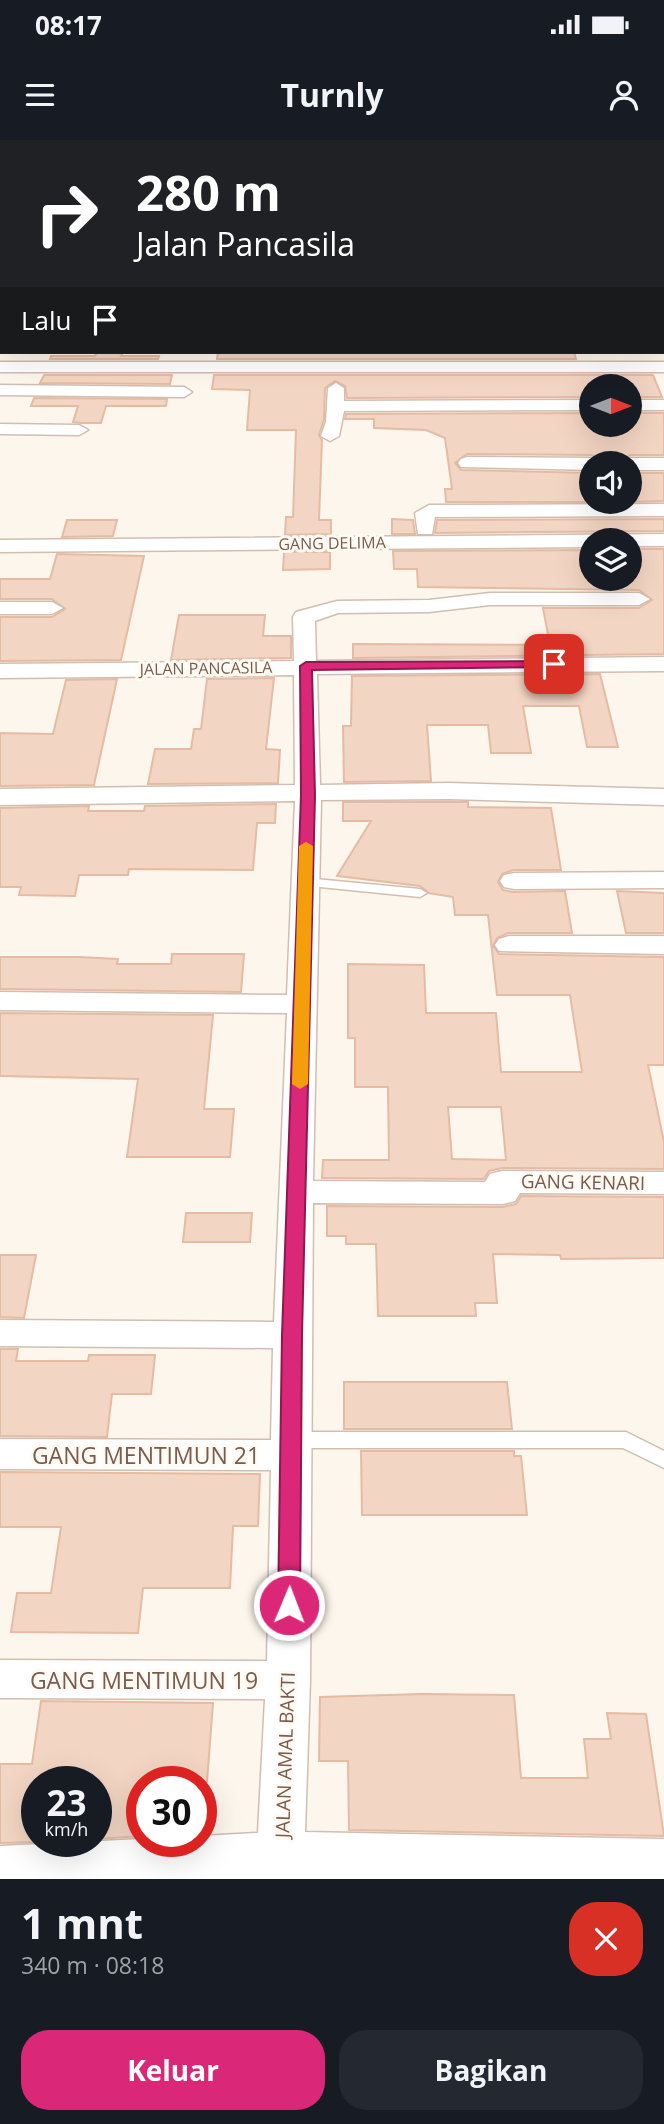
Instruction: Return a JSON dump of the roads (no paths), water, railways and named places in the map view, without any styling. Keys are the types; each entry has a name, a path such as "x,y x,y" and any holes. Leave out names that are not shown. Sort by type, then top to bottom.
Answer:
{"street":[{"path":"330,436 335,422 336,360"},
{"path":"0,367 336,360 664,367"},
{"path":"0,390 184,392"},
{"path":"335,406 579,405"},
{"path":"642,405 664,405"},
{"path":"0,429 79,430"},
{"path":"467,463 579,464"},
{"path":"642,464 664,464"},
{"path":"425,530 425,513 429,511 664,510"},
{"name":"GANG DELIMA","path":"0,546 664,540"},
{"path":"482,560 579,560"},
{"path":"642,561 653,561"},
{"name":"JALAN AMAL BAKTI","path":"280,1866 288,1680 292,1335 308,795 304,617 312,612 337,607 429,606 490,599 639,599"},
{"path":"0,608 52,608"},
{"name":"JALAN PANCASILA","path":"0,671 664,664"},
{"path":"0,797 463,791 664,797"},
{"path":"514,881 664,880"},
{"path":"509,946 664,945"},
{"path":"0,1001 303,1004"},
{"name":"GANG KENARI","path":"297,1192 503,1193 502,1182 664,1183"},
{"path":"0,1333 292,1335"},
{"name":"GANG MENTIMUN 21","path":"0,1454 292,1448"},
{"name":"GANG MENTIMUN 19","path":"0,1679 288,1680"},
{"path":"0,1868 664,1861"}],"lane":[{"path":"305,882 420,893"},
{"path":"292,1448 626,1440 664,1460"}]}
